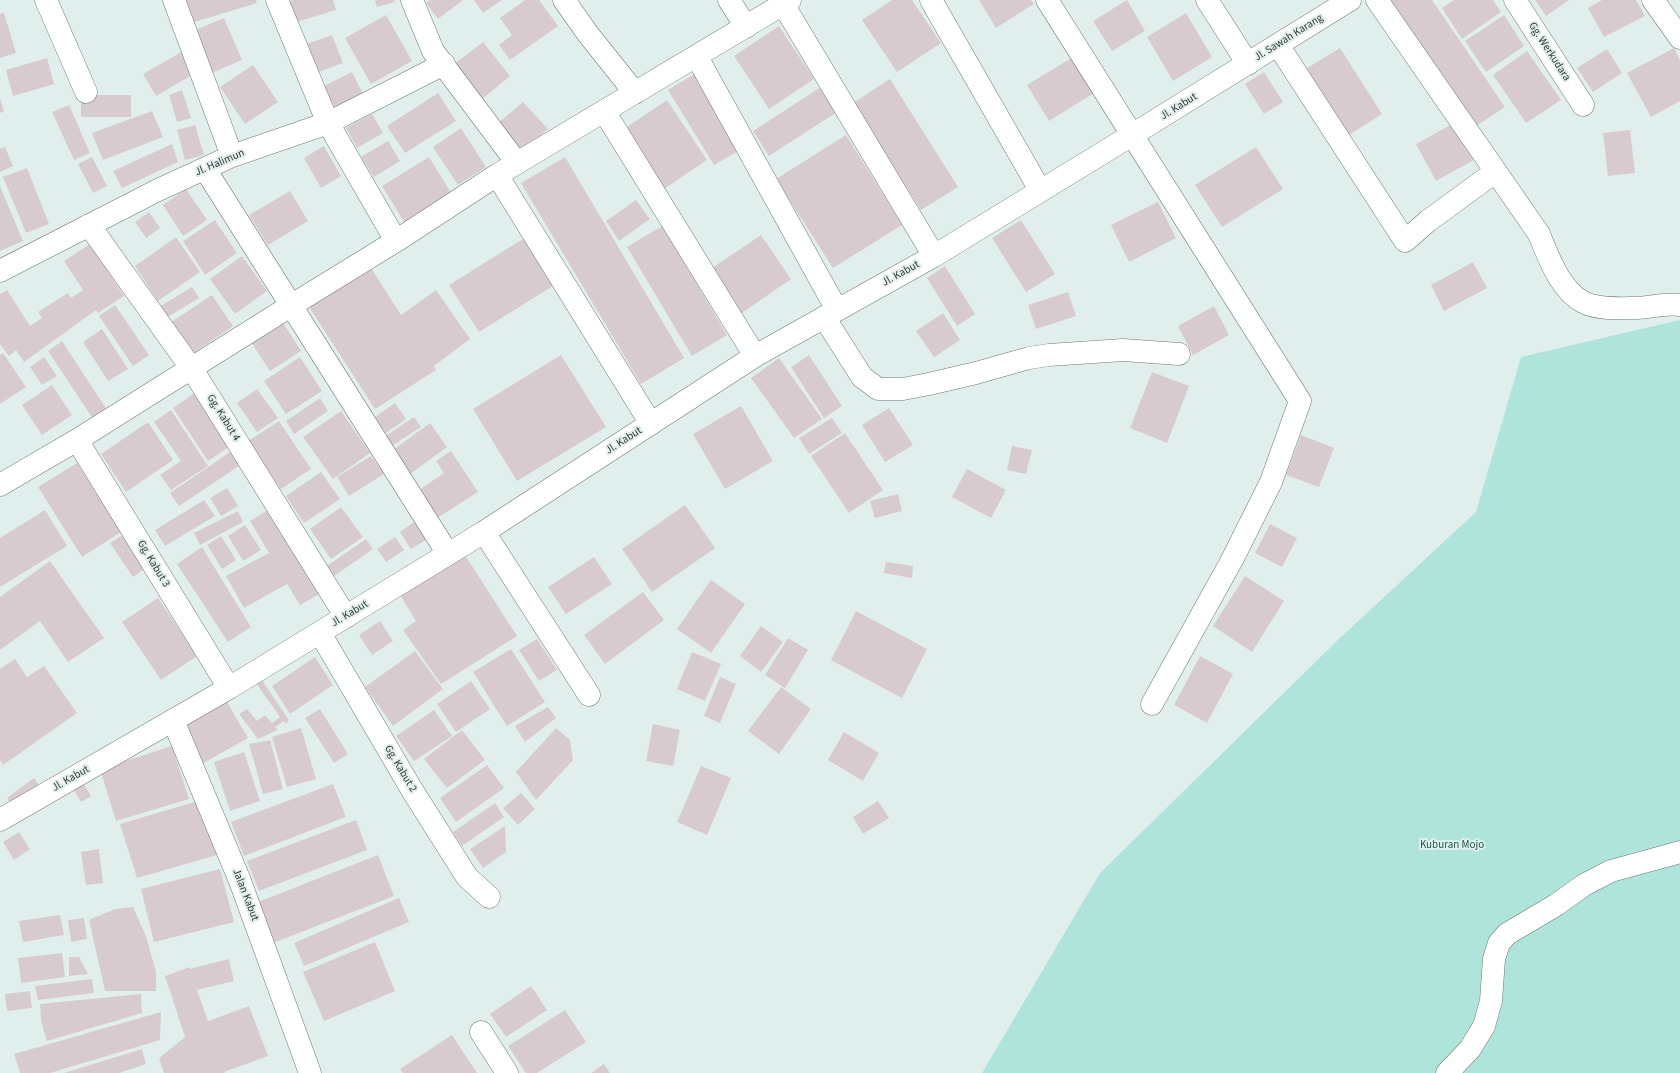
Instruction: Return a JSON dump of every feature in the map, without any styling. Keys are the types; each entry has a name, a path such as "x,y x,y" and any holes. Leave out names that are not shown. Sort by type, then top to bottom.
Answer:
{"street":[{"path":"174,0 232,156"},
{"path":"277,0 328,123 396,241"},
{"path":"412,0 433,51 517,163"},
{"path":"564,0 588,34 635,92"},
{"path":"729,0 746,27"},
{"path":"931,0 1040,190"},
{"path":"1047,0 1300,401 1271,482 1232,560 1152,704"},
{"path":"1207,0 1248,64"},
{"name":"Jl. Sawah Karang","path":"1248,64 1350,0"},
{"path":"1377,0 1539,234 1552,266 1570,292 1583,303 1606,308 1638,308 1673,304 1680,305"},
{"name":"Gg. Werkudara","path":"1515,0 1584,105"},
{"path":"1653,0 1680,38"},
{"path":"50,1 86,92"},
{"path":"0,485 77,440 192,369 292,304 396,241 497,175 787,2 934,256"},
{"path":"1278,45 1405,241 1428,221 1495,172"},
{"path":"697,57 862,377 878,389 903,389 929,384 976,374 1029,358 1049,355 1122,350 1179,354"},
{"name":"Jl. Halimun","path":"0,271 158,190 232,156 328,123 444,64"},
{"name":"Jl. Kabut","path":"0,820 229,688 320,633 484,532 755,356 934,256 1248,64"},
{"path":"604,111 755,356"},
{"path":"205,169 448,554"},
{"path":"497,175 651,424"},
{"name":"Gg. Kabut 4","path":"89,225 192,369 346,617"},
{"name":"Gg. Kabut 3","path":"77,440 229,688"},
{"path":"484,532 589,695"},
{"name":"Gg. Kabut 2","path":"320,633 412,790 463,871 467,877 489,897"},
{"name":"Jalan Kabut","path":"172,720 240,881 310,1073"},
{"path":"1447,1073 1470,1049 1484,1026 1491,1001 1494,959 1500,943 1507,934 1556,905 1584,885 1610,871 1680,852"},
{"path":"481,1032 507,1073"}],"green space":[{"name":"Kuburan Mojo","path":"1680,320 1680,1073 982,1073 1100,873 1341,637 1476,512 1521,357"}],"building":[{"path":"180,0 256,0 257,3 188,24"},
{"path":"294,0 333,0 336,10 290,24 284,3"},
{"path":"375,0 394,0 395,2 377,7"},
{"path":"430,0 463,0 438,19 426,3"},
{"path":"474,0 502,0 483,13"},
{"path":"525,0 539,0 558,26 510,60 499,45 512,35 500,18"},
{"path":"892,0 912,0 941,43 897,72 862,20"},
{"path":"979,0 1031,0 1034,4 996,28"},
{"path":"1127,0 1145,31 1112,51 1093,21"},
{"path":"1384,0 1432,0 1505,107 1473,128"},
{"path":"1454,0 1493,0 1501,12 1462,39 1442,8"},
{"path":"1535,0 1569,0 1546,16"},
{"path":"1602,0 1636,0 1645,16 1604,37 1588,8"},
{"path":"4,13 16,53 0,58 0,14"},
{"path":"1186,13 1212,57 1173,81 1147,37"},
{"path":"386,15 412,61 371,84 345,38"},
{"path":"1504,15 1524,46 1486,72 1465,41"},
{"path":"224,18 242,60 209,74 191,32"},
{"path":"779,26 814,79 769,109 734,56"},
{"path":"332,35 343,63 316,73 304,45"},
{"path":"483,42 510,76 481,100 453,65"},
{"path":"1340,48 1382,114 1346,137 1304,70"},
{"path":"1674,48 1680,60 1680,101 1651,117 1627,73"},
{"path":"1607,49 1622,73 1593,92 1577,68"},
{"path":"1527,51 1561,100 1526,123 1493,75"},
{"path":"181,52 194,74 156,96 143,74"},
{"path":"1078,54 1099,90 1049,121 1027,85"},
{"path":"47,58 54,84 13,96 6,70"},
{"path":"253,65 278,102 245,124 220,87"},
{"path":"352,72 364,96 336,110 324,86"},
{"path":"1264,72 1283,102 1264,114 1245,84"},
{"path":"696,73 742,149 714,165 668,90"},
{"path":"890,79 958,187 921,210 853,103"},
{"path":"821,87 837,112 769,156 753,131"},
{"path":"182,90 191,118 177,122 169,95"},
{"path":"438,93 456,121 405,153 387,126"},
{"path":"81,95 131,95 131,117 81,117"},
{"path":"0,99 4,111 0,113"},
{"path":"667,100 707,160 664,189 624,129"},
{"path":"523,102 548,129 521,153 496,125"},
{"path":"69,105 90,153 74,160 52,112"},
{"path":"152,111 163,137 103,160 92,133"},
{"path":"372,114 383,133 357,148 346,128"},
{"path":"1454,123 1474,160 1436,181 1416,144"},
{"path":"195,125 204,155 185,160 177,130"},
{"path":"461,128 486,167 458,185 433,147"},
{"path":"1630,130 1635,173 1608,176 1603,133"},
{"path":"846,135 902,225 833,268 776,179"},
{"path":"388,141 400,161 374,177 361,157"},
{"path":"172,144 178,162 122,188 113,171"},
{"path":"324,146 341,176 321,188 304,158"},
{"path":"5,147 13,166 0,172 0,149"},
{"path":"1256,147 1283,189 1222,227 1195,185"},
{"path":"92,157 107,186 93,193 78,164"},
{"path":"429,157 453,196 406,225 382,186"},
{"path":"565,157 684,358 641,384 521,183"},
{"path":"27,168 49,224 26,233 3,177"},
{"path":"0,186 23,241 0,251"},
{"path":"186,189 207,220 183,236 163,205"},
{"path":"290,191 308,221 268,245 249,215"},
{"path":"636,200 650,219 619,241 606,221"},
{"path":"1158,202 1176,238 1129,262 1111,225"},
{"path":"149,212 160,228 146,238 135,222"},
{"path":"215,220 237,253 205,275 183,241"},
{"path":"1021,220 1055,274 1026,292 992,238"},
{"path":"662,226 727,335 692,356 627,247"},
{"path":"761,235 791,279 742,313 712,268"},
{"path":"176,237 200,272 158,301 135,266"},
{"path":"526,237 556,284 479,332 449,285"},
{"path":"90,244 124,296 98,313 96,310 24,362 16,350 9,356 0,344 0,294 7,290 30,326 42,318 38,312 68,293 71,298 83,290 64,261"},
{"path":"242,256 267,291 235,314 210,279"},
{"path":"1473,262 1487,288 1444,311 1431,285"},
{"path":"945,266 975,314 957,326 927,278"},
{"path":"371,268 401,315 436,290 470,339 434,366 436,370 375,409 309,307"},
{"path":"192,287 199,298 166,318 159,307"},
{"path":"1068,292 1076,316 1036,329 1028,305"},
{"path":"212,295 233,326 192,354 170,323"},
{"path":"115,305 149,355 133,366 99,316"},
{"path":"1214,306 1229,335 1193,355 1178,326"},
{"path":"943,313 960,340 934,357 916,331"},
{"path":"280,318 301,351 270,371 249,339"},
{"path":"102,329 128,369 108,381 83,342"},
{"path":"62,341 107,410 93,419 48,351"},
{"path":"3,353 26,387 0,404 0,355"},
{"path":"561,355 606,427 517,481 473,409"},
{"path":"809,355 842,406 824,418 791,367"},
{"path":"44,357 57,376 42,385 30,367"},
{"path":"300,357 322,391 286,414 264,381"},
{"path":"779,358 822,419 794,438 751,378"},
{"path":"1152,372 1189,386 1167,443 1130,428"},
{"path":"52,385 72,415 42,435 22,405"},
{"path":"257,389 278,418 257,432 237,403"},
{"path":"199,390 235,443 208,461 173,408"},
{"path":"320,398 328,411 294,434 286,421"},
{"path":"395,403 406,419 386,433 375,417"},
{"path":"741,406 773,461 725,489 693,434"},
{"path":"889,408 913,445 885,462 862,425"},
{"path":"171,410 208,466 171,490 160,475 181,461 154,422"},
{"path":"341,411 370,453 333,479 303,437"},
{"path":"414,417 421,427 387,449 381,439"},
{"path":"832,418 842,433 809,454 799,438"},
{"path":"279,421 311,469 281,489 248,441"},
{"path":"148,422 173,460 126,492 101,454"},
{"path":"430,423 447,447 410,474 393,450"},
{"path":"845,433 883,490 849,513 811,456"},
{"path":"1301,435 1334,448 1319,487 1286,475"},
{"path":"1012,446 1032,450 1026,474 1007,470"},
{"path":"236,448 245,462 179,506 170,493"},
{"path":"451,451 478,492 434,520 416,492 444,473 436,461"},
{"path":"371,456 384,474 349,496 337,477"},
{"path":"77,463 121,532 82,557 38,487"},
{"path":"967,469 1006,490 991,518 952,497"},
{"path":"321,472 340,499 304,523 286,496"},
{"path":"227,488 238,506 221,516 210,498"},
{"path":"898,494 902,511 875,518 870,501"},
{"path":"204,500 215,516 165,546 155,530"},
{"path":"685,505 715,548 652,592 622,549"},
{"path":"273,507 323,592 300,605 287,584 244,608 226,576 269,553 250,521"},
{"path":"341,507 363,537 331,559 310,529"},
{"path":"45,510 67,546 0,587 0,538"},
{"path":"238,511 243,522 200,545 194,533"},
{"path":"414,522 426,540 411,549 400,532"},
{"path":"1270,524 1297,538 1282,567 1255,553"},
{"path":"245,525 261,550 243,561 228,536"},
{"path":"126,533 148,566 133,577 110,543"},
{"path":"221,536 236,560 222,569 207,545"},
{"path":"395,537 404,550 386,562 377,549"},
{"path":"366,539 373,549 334,576 327,566"},
{"path":"202,547 251,627 228,642 177,564"},
{"path":"463,552 517,636 441,684 403,630 416,621 399,593"},
{"path":"594,557 612,584 566,614 548,587"},
{"path":"50,561 104,638 68,662 40,621 0,650 0,597"},
{"path":"886,562 913,566 912,578 884,573"},
{"path":"1245,576 1284,601 1252,652 1213,626"},
{"path":"711,580 745,604 711,653 677,629"},
{"path":"643,592 664,620 605,664 584,635"},
{"path":"158,598 197,656 161,680 122,622"},
{"path":"856,611 927,649 902,698 831,660"},
{"path":"380,621 393,641 372,655 359,635"},
{"path":"761,626 783,642 761,672 740,656"},
{"path":"788,638 808,650 785,688 765,675"},
{"path":"537,639 557,670 539,681 519,650"},
{"path":"511,649 545,702 507,726 473,672"},
{"path":"415,651 443,689 393,726 365,687"},
{"path":"692,652 721,664 705,701 677,689"},
{"path":"1200,656 1233,674 1207,723 1174,705"},
{"path":"315,657 333,685 290,714 272,686"},
{"path":"15,659 27,677 44,666 77,713 3,765 0,760 0,669"},
{"path":"259,676 289,720 286,724 284,721 275,727 278,730 258,739 239,714 247,709 257,721 265,715 272,723 280,717 254,680"},
{"path":"720,677 736,684 720,723 704,716"},
{"path":"471,681 490,709 456,732 437,704"},
{"path":"781,687 811,709 779,754 748,731"},
{"path":"226,700 248,738 200,765 178,726"},
{"path":"548,707 556,718 525,742 515,726"},
{"path":"320,709 348,754 334,763 305,718"},
{"path":"434,710 452,736 414,761 396,736"},
{"path":"653,724 680,730 673,766 646,761"},
{"path":"301,728 316,779 287,787 272,737"},
{"path":"556,728 570,740 573,760 536,800 516,772"},
{"path":"462,730 485,760 447,788 424,759"},
{"path":"844,732 879,753 863,781 828,760"},
{"path":"270,740 283,789 263,794 249,744"},
{"path":"172,746 189,799 116,821 100,769"},
{"path":"244,752 260,801 230,811 214,762"},
{"path":"487,765 504,788 456,822 440,798"},
{"path":"701,766 731,778 707,835 677,822"},
{"path":"34,778 39,785 12,805 7,798"},
{"path":"81,779 91,796 81,802 71,785"},
{"path":"333,784 346,817 244,856 231,822"},
{"path":"521,793 535,809 518,825 503,808"},
{"path":"201,800 217,855 137,878 120,824"},
{"path":"878,801 889,818 863,834 853,817"},
{"path":"495,803 504,817 462,846 453,832"},
{"path":"356,820 367,850 259,891 247,861"},
{"path":"505,826 506,852 483,868 470,849"},
{"path":"19,832 30,849 14,860 3,842"},
{"path":"99,849 103,883 86,885 81,852"},
{"path":"378,855 394,896 273,943 258,902"},
{"path":"220,869 234,922 154,942 141,889"},
{"path":"399,898 409,922 304,966 294,943"},
{"path":"133,907 146,936 156,972 156,991 105,991 89,920 115,909"},
{"path":"60,915 64,935 23,942 19,921"},
{"path":"84,918 87,939 71,942 68,920"},
{"path":"375,942 395,991 324,1021 303,972"},
{"path":"62,953 65,977 21,983 18,958"},
{"path":"69,957 79,957 88,974 69,976"},
{"path":"229,959 234,981 197,990 208,1021 249,1006 268,1056 224,1072 225,1073 164,1073 159,1058 185,1037 165,976 190,967 190,969"},
{"path":"92,979 94,993 38,1000 35,986"},
{"path":"531,986 547,1010 506,1037 490,1014"},
{"path":"30,991 32,1008 7,1011 5,994"},
{"path":"141,994 142,1013 47,1041 41,1021 40,1004"},
{"path":"565,1010 586,1042 537,1073 526,1073 508,1046"},
{"path":"161,1012 160,1040 50,1073 20,1073 14,1054"},
{"path":"452,1035 477,1073 403,1073 400,1069"},
{"path":"142,1049 146,1064 119,1073 64,1073"},
{"path":"604,1064 610,1073 591,1073"}]}
